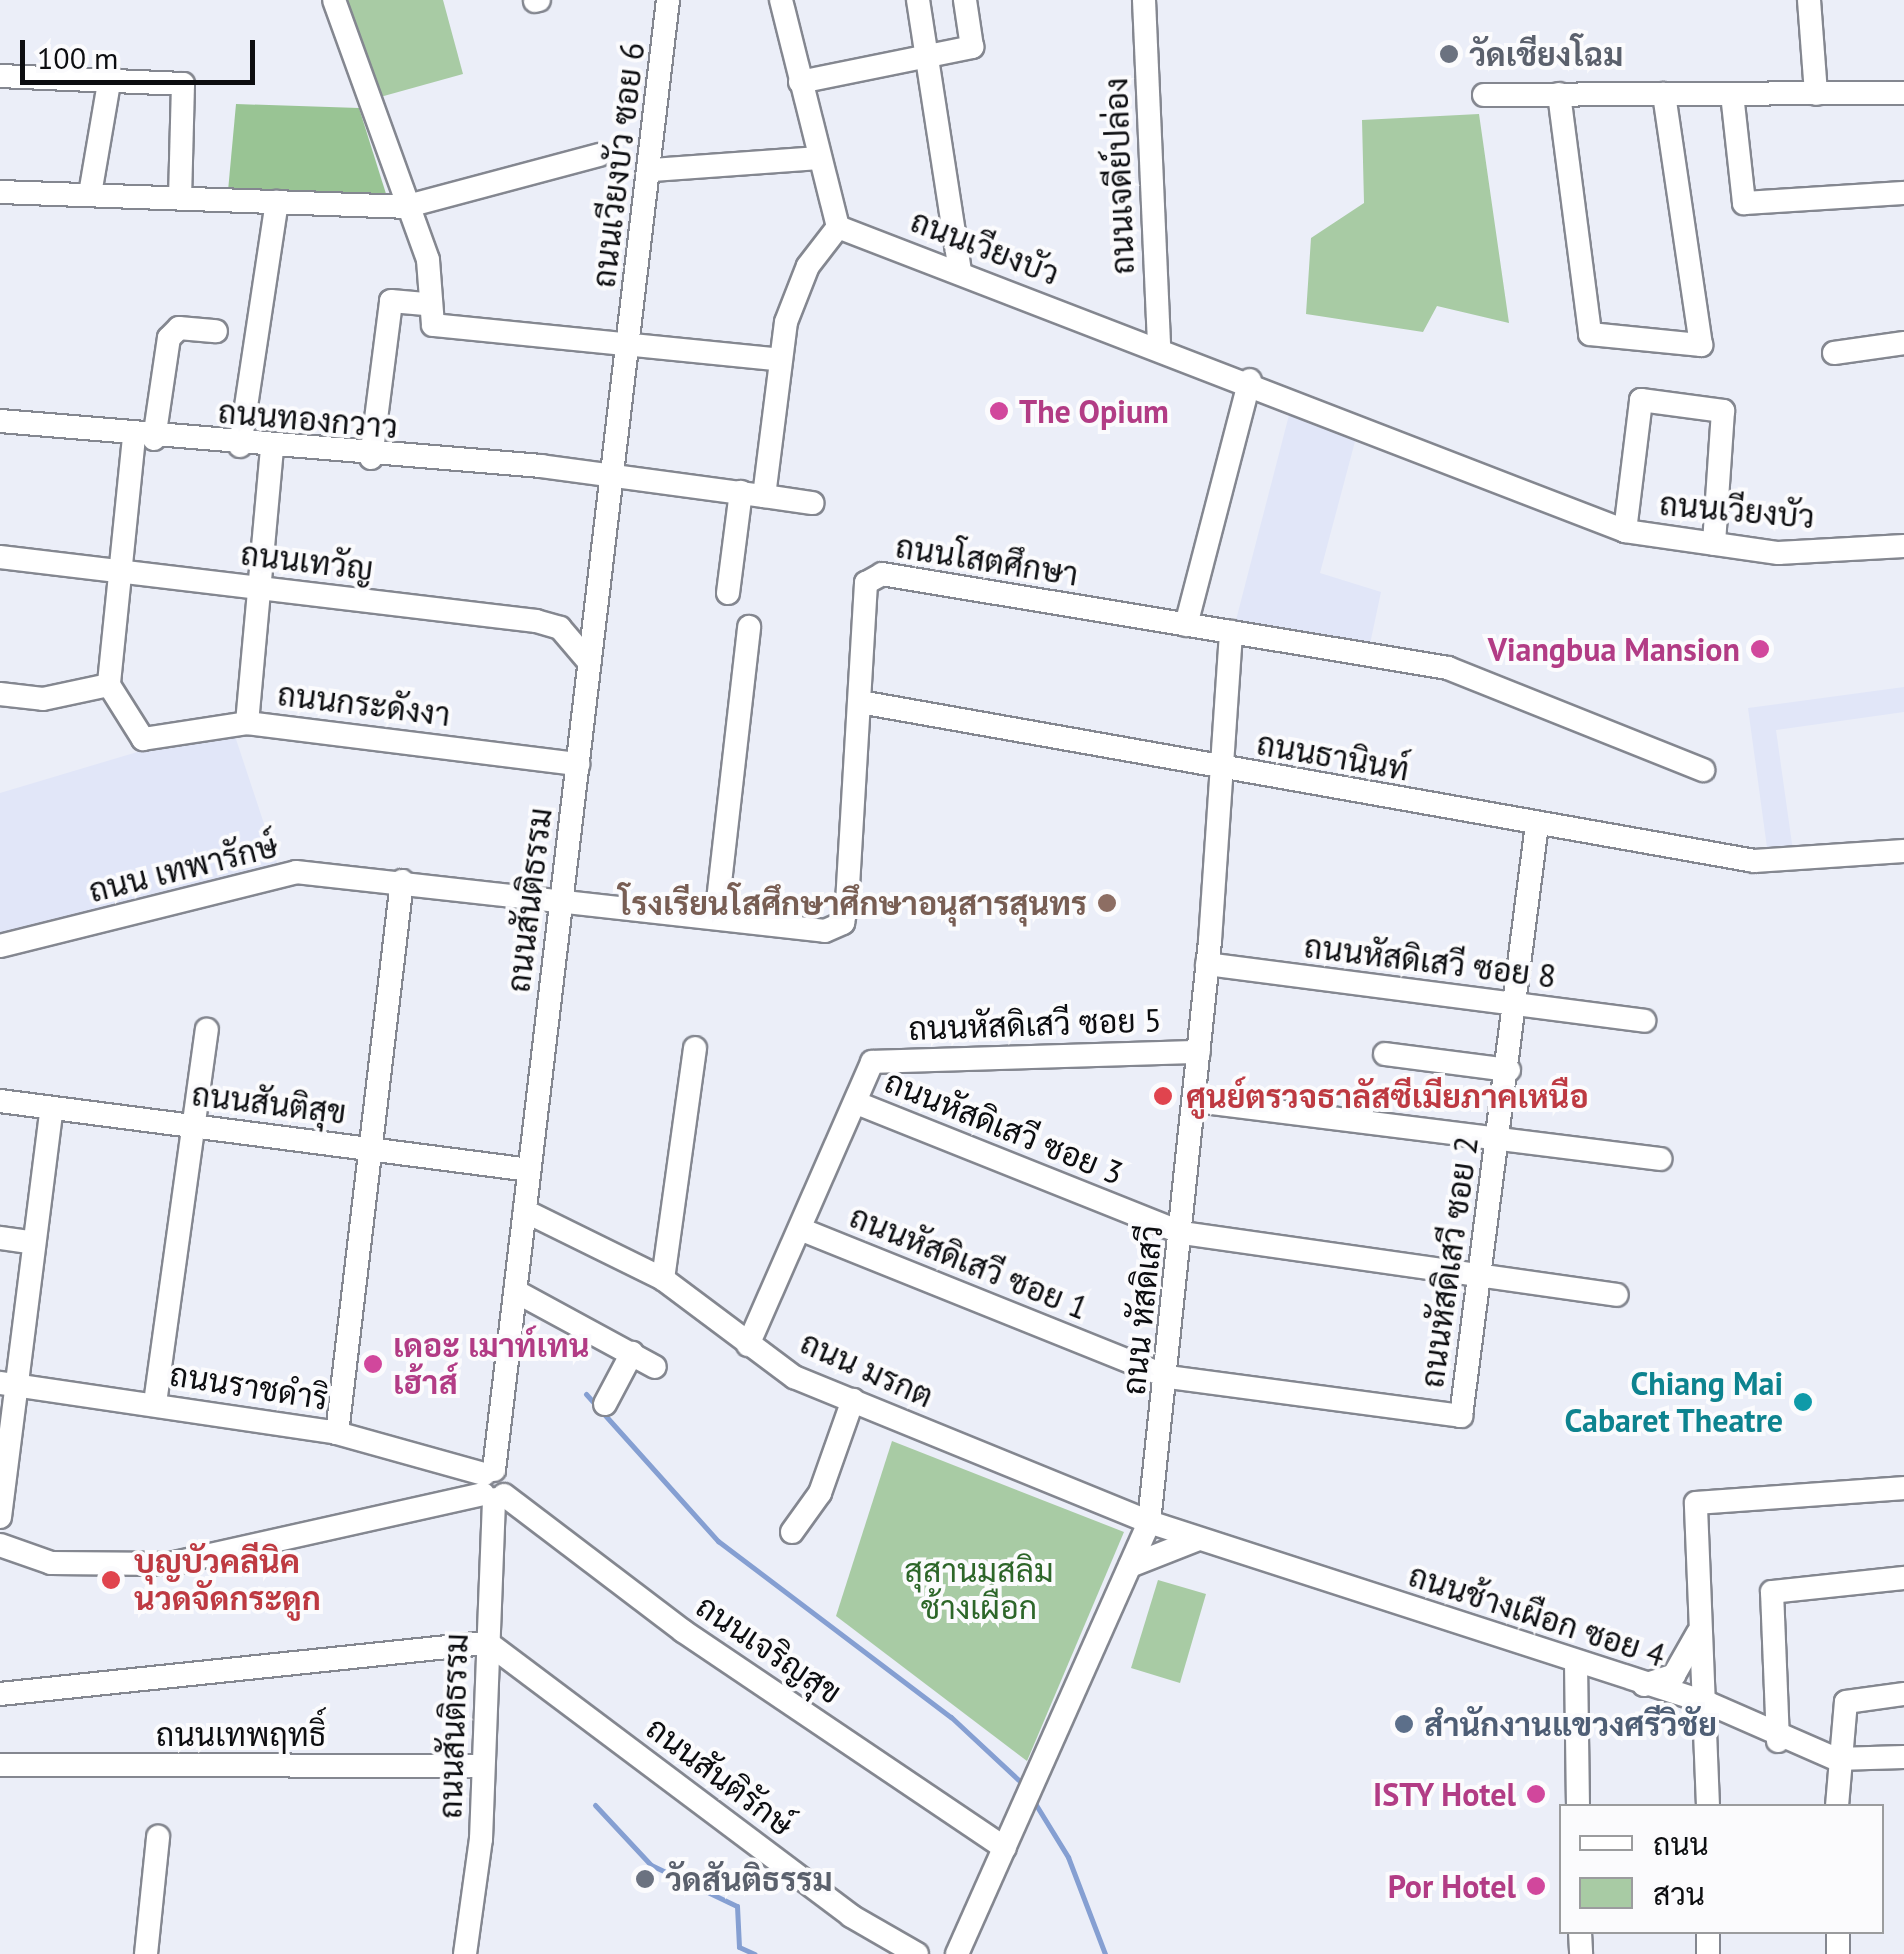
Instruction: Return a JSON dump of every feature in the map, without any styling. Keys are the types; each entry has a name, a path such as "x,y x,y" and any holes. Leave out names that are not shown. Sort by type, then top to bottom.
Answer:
{"street":[{"path":"334,0 404,208 428,260 428,304 433,325 629,337 776,359"},
{"name":"ถนนเวียงบัว ซอย 6","path":"629,337 653,170 668,0"},
{"path":"728,593 752,494 776,359 808,266 838,227 780,0"},
{"path":"918,0 960,271"},
{"path":"800,82 926,53 972,48 965,0"},
{"name":"ถนนเจดีย์ปล่อง","path":"1144,0 1159,349"},
{"path":"1809,0 1816,94"},
{"path":"0,76 110,77 182,84 180,196"},
{"path":"90,194 110,77"},
{"path":"1484,95 1904,93"},
{"path":"1560,94 1590,334 1701,345 1664,94"},
{"path":"1732,94 1744,202 1904,194"},
{"path":"0,192 180,196 404,208 598,155"},
{"path":"653,170 819,158"},
{"path":"240,446 276,202"},
{"name":"ถนนเวียงบัว","path":"838,227 1250,380 1625,532 1778,553 1904,546"},
{"path":"372,458 391,301 428,304"},
{"path":"0,694 42,699 108,685 120,571 144,438 169,338 179,328 216,331"},
{"name":"ถนนสันติธรรม","path":"465,1954 483,1766 492,1486 629,337"},
{"path":"1834,353 1904,343"},
{"path":"1186,624 1250,380"},
{"path":"1625,532 1642,400 1723,411 1714,544"},
{"name":"ถนนทองกวาว","path":"0,421 272,450 612,473 812,502"},
{"path":"247,722 272,450"},
{"name":"ถนนเทวัญ","path":"0,557 536,621 566,632 590,662"},
{"name":"ถนนโสตศึกษา","path":"562,902 825,931 843,923 872,576 1448,668 1703,770"},
{"path":"716,918 750,627"},
{"name":"ถนน หัสดิเสวี","path":"957,1954 1149,1522 1169,1376 1195,1101 1231,632"},
{"name":"ถนนกระดังงา","path":"108,685 143,739 247,722 578,764"},
{"name":"ถนนธานินท์","path":"860,702 1537,824 1797,862 1904,851"},
{"name":"ถนนหัสดิเสวี ซอย 2","path":"1169,1376 1461,1416 1518,1005 1537,824"},
{"name":"ถนน เทพารักษ์","path":"0,946 296,872 562,902"},
{"path":"338,1432 367,1149 402,881"},
{"name":"ถนนหัสดิเสวี ซอย 8","path":"1207,964 1644,1022"},
{"path":"155,1403 207,1030"},
{"path":"663,1279 695,1048"},
{"name":"ถนนหัสดิเสวี ซอย 5","path":"857,1103 872,1062 1199,1052"},
{"path":"1386,1054 1508,1070"},
{"name":"ถนนสันติสุข","path":"0,1101 530,1170"},
{"path":"1195,1101 1660,1160"},
{"path":"748,1345 857,1103"},
{"name":"ถนนหัสดิเสวี ซอย 3","path":"857,1103 1182,1234 1617,1295"},
{"path":"0,1517 9,1384 52,1108"},
{"name":"ถนน มรกต","path":"525,1211 663,1279 748,1345 853,1400 1149,1522"},
{"name":"ถนนหัสดิเสวี ซอย 1","path":"800,1229 1169,1376"},
{"path":"0,1238 34,1243"},
{"path":"515,1291 655,1367"},
{"path":"605,1404 632,1353"},
{"name":"ถนนราชดำริ","path":"9,1384 338,1432 492,1486"},
{"path":"792,1532 820,1493 853,1400"},
{"path":"0,1546 51,1563 170,1564 492,1486"},
{"name":"ถนนเจริญสุข","path":"492,1486 683,1631 1005,1848"},
{"path":"1708,1804 1708,1703 1698,1633 1696,1504 1904,1488"},
{"name":"ถนนช้างเผือก ซอย 4","path":"1149,1522 1708,1703 1778,1741 1836,1760 1904,1757"},
{"path":"1130,1566 1199,1540"},
{"path":"1778,1741 1772,1592 1904,1578"},
{"path":"1644,1684 1674,1676 1698,1633"},
{"path":"0,1694 488,1643"},
{"name":"ถนนสันติรักษ์","path":"488,1643 851,1916 918,1954"},
{"path":"1576,1663 1578,1804"},
{"path":"1837,1804 1836,1760 1846,1702 1904,1694"},
{"name":"ถนนเทพฤทธิ์","path":"0,1765 483,1766"},
{"path":"146,1954 158,1837"}],"shaded area":[{"path":"1290,411 1357,434 1320,573 1381,592 1370,644 1236,620"},
{"path":"1904,687 1904,712 1776,730 1793,851 1768,855 1748,708"},
{"path":"231,724 278,866 0,937 0,793"}],"green space":[{"path":"346,0 443,0 463,74 373,99"},
{"path":"236,104 359,108 387,197 228,191"},
{"path":"1479,114 1509,323 1437,306 1423,332 1306,314 1311,238 1364,203 1362,120"},
{"name":"สุสานมุสลิม ช้างเผือก","path":"892,1441 1124,1532 1027,1761 836,1616"},
{"path":"1158,1580 1206,1594 1180,1683 1131,1668"}],"waterway":[{"path":"586,1394 718,1541 951,1717 1025,1786"},
{"path":"1033,1800 1068,1857 1105,1954"},
{"path":"595,1805 651,1865 737,1906 739,1947 755,1954"}],"place":[{"name":"วัดเชียงโฉม","path":"1449,54"},
{"name":"The Opium","path":"999,411"},
{"name":"Viangbua Mansion","path":"1760,649"},
{"name":"โรงเรียนโสศึกษาศึกษาอนุสารสุนทร","path":"1107,903"},
{"name":"ศูนย์ตรวจธาลัสซีเมียภาคเหนือ","path":"1163,1096"},
{"name":"เดอะ เมาท์เทน เฮ้าส์","path":"373,1364"},
{"name":"Chiang Mai Cabaret Theatre","path":"1803,1402"},
{"name":"บุญบัวคลีนิค นวดจัดกระดูก","path":"111,1580"},
{"name":"สำนักงานแขวงศรีวิชัย","path":"1404,1724"},
{"name":"ISTY Hotel","path":"1536,1794"},
{"name":"วัดสันติธรรม","path":"645,1879"},
{"name":"Por Hotel","path":"1536,1886"}]}
